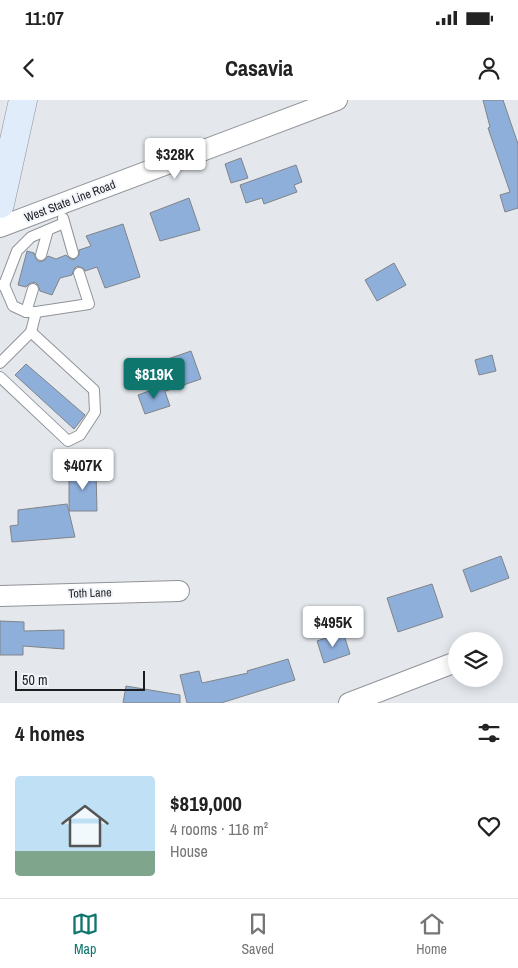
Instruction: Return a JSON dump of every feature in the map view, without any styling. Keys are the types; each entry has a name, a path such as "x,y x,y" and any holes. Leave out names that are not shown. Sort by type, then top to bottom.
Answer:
{"main road":[{"path":"1,198 24,100"}],"street":[{"name":"West State Line Road","path":"0,227 62,214 337,100"},
{"name":"Toth Lane","path":"0,596 179,591"},
{"path":"349,703 448,665"}],"lane":[{"path":"41,254 48,230 62,214"},
{"path":"62,214 73,253"},
{"path":"48,230 31,237 17,251 2,285 13,306 31,312 89,304 79,273"},
{"path":"0,363 31,332 33,289"},
{"path":"0,377 68,441 80,435 95,412 94,390 31,332"}],"building":[{"path":"483,100 503,100 518,144 518,208 505,212 500,195 510,192 488,128 490,127"},
{"path":"241,158 248,178 231,183 225,164"},
{"path":"296,165 302,182 294,185 297,192 264,204 262,198 246,203 240,185"},
{"path":"189,198 200,230 160,241 150,213"},
{"path":"123,224 140,277 105,288 97,267 85,271 77,266 72,275 60,278 52,295 40,291 35,282 26,287 18,285 27,251 34,253 36,259 40,262 48,256 56,259 66,255 74,260 79,255 79,250 91,246 86,236"},
{"path":"394,263 406,285 377,301 365,280"},
{"path":"191,351 201,379 166,391 162,378 170,375 165,360"},
{"path":"492,355 496,371 479,375 475,360"},
{"path":"26,364 85,415 74,429 15,375"},
{"path":"163,386 170,406 145,414 138,395"},
{"path":"96,471 97,511 69,511 69,472"},
{"path":"67,504 75,537 12,542 10,526 18,525 18,510"},
{"path":"501,556 509,578 471,592 463,570"},
{"path":"432,584 443,617 398,632 387,598"},
{"path":"0,621 24,622 24,631 64,630 64,649 23,646 23,655 0,655"},
{"path":"343,632 350,654 324,663 317,641"},
{"path":"288,659 295,680 221,703 187,703 180,675 199,671 202,683 248,673 247,671"},
{"path":"126,686 180,695 180,703 123,703"}]}
